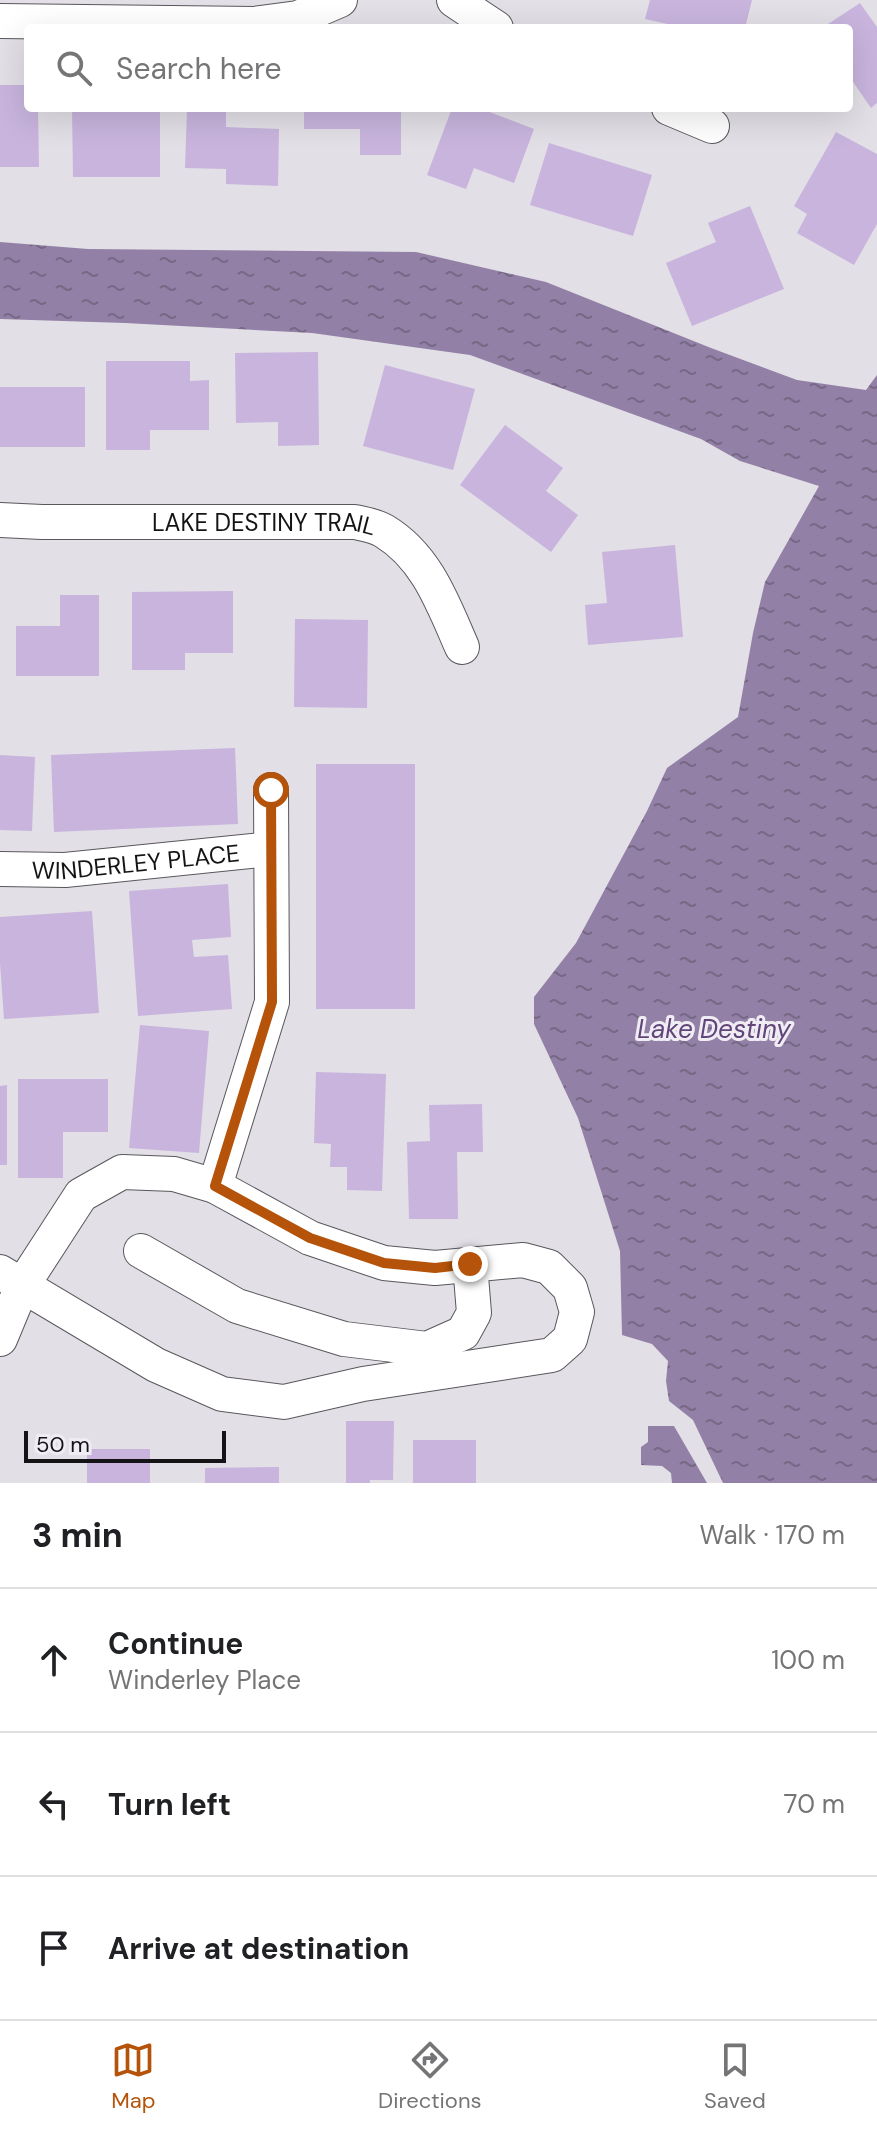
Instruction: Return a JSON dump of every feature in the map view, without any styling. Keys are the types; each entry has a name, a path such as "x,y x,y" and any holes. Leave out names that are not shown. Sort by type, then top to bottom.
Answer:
{"street":[{"path":"0,21 254,24 298,18 340,0"},
{"path":"454,0 490,24"},
{"path":"679,112 712,126"},
{"name":"LAKE DESTINY TRAIL","path":"0,520 355,522 382,530 411,551 433,583 462,647"},
{"name":"WINDERLEY PLACE","path":"215,1186 272,1002 271,790"},
{"name":"WINDERLEY PLACE","path":"0,869 65,870 271,849"},
{"path":"0,1339 11,1279 81,1195 122,1172 174,1174 215,1186 310,1238 384,1263 435,1268 523,1260 549,1267 570,1288 577,1312 570,1339 552,1355 363,1384 284,1402 222,1394 156,1365 11,1279"},
{"path":"141,1251 237,1306 344,1339 427,1349 463,1333 474,1313 470,1264"}],"water":[{"name":"Lake Destiny","path":"0,242 88,249 416,252 546,282 797,380 866,390 877,375 877,1483 723,1483 693,1420 669,1401 666,1381 668,1361 652,1344 622,1335 620,1251 578,1118 534,1024 534,997 576,943 667,768 738,717 765,582 819,486 740,461 701,439 470,355 312,333 0,319"},
{"path":"648,1426 674,1426 707,1483 672,1483 671,1473 662,1466 641,1465 641,1447 648,1442"}],"building":[{"path":"650,0 752,0 746,24 668,24 645,19"},
{"path":"860,3 877,27 877,103 871,108 853,82 853,24 828,24"},
{"path":"0,85 24,85 24,112 38,112 39,167 0,167"},
{"path":"72,112 160,112 160,177 73,177"},
{"path":"187,112 226,112 226,127 279,129 278,186 226,184 226,169 185,168"},
{"path":"304,112 401,112 401,155 360,155 360,129 304,129"},
{"path":"451,112 489,112 534,129 514,183 474,168 466,189 427,175"},
{"path":"836,132 877,154 877,224 854,265 797,233 807,214 794,206"},
{"path":"549,143 652,175 633,236 530,205"},
{"path":"750,206 784,289 692,326 666,263 716,242 708,223"},
{"path":"318,352 319,445 278,446 278,422 236,423 235,353"},
{"path":"106,361 190,361 190,381 209,380 209,430 150,430 150,450 106,450"},
{"path":"385,365 475,389 453,470 363,446"},
{"path":"0,387 85,387 85,447 0,447"},
{"path":"505,425 563,468 546,491 578,515 551,552 460,485"},
{"path":"675,545 683,637 588,645 585,605 607,603 602,552"},
{"path":"233,591 233,653 185,653 185,670 132,670 132,592"},
{"path":"60,595 99,595 99,676 16,676 16,626 60,626"},
{"path":"295,619 368,620 367,708 294,707"},
{"path":"235,748 238,824 54,832 51,755"},
{"path":"0,755 35,757 32,831 0,830"},
{"path":"316,764 415,764 415,1009 316,1009"},
{"path":"228,884 231,937 192,940 194,957 228,955 232,1009 138,1016 129,891"},
{"path":"92,911 99,1013 4,1019 0,917"},
{"path":"140,1025 209,1031 199,1153 129,1148"},
{"path":"316,1072 386,1074 382,1191 347,1190 347,1167 330,1167 331,1144 314,1143"},
{"path":"18,1079 108,1079 108,1132 63,1132 63,1178 18,1178"},
{"path":"7,1085 7,1165 0,1165 0,1086"},
{"path":"482,1104 483,1152 457,1152 458,1219 409,1219 407,1142 430,1141 429,1105"},
{"path":"346,1421 394,1421 393,1480 346,1483"},
{"path":"413,1440 476,1440 476,1483 413,1483"},
{"path":"87,1449 150,1449 150,1483 87,1483"},
{"path":"279,1467 279,1483 205,1483 205,1468"}],"route":[{"path":"271,790 272,1002 215,1186 310,1238 384,1263 435,1268 470,1264"}]}
